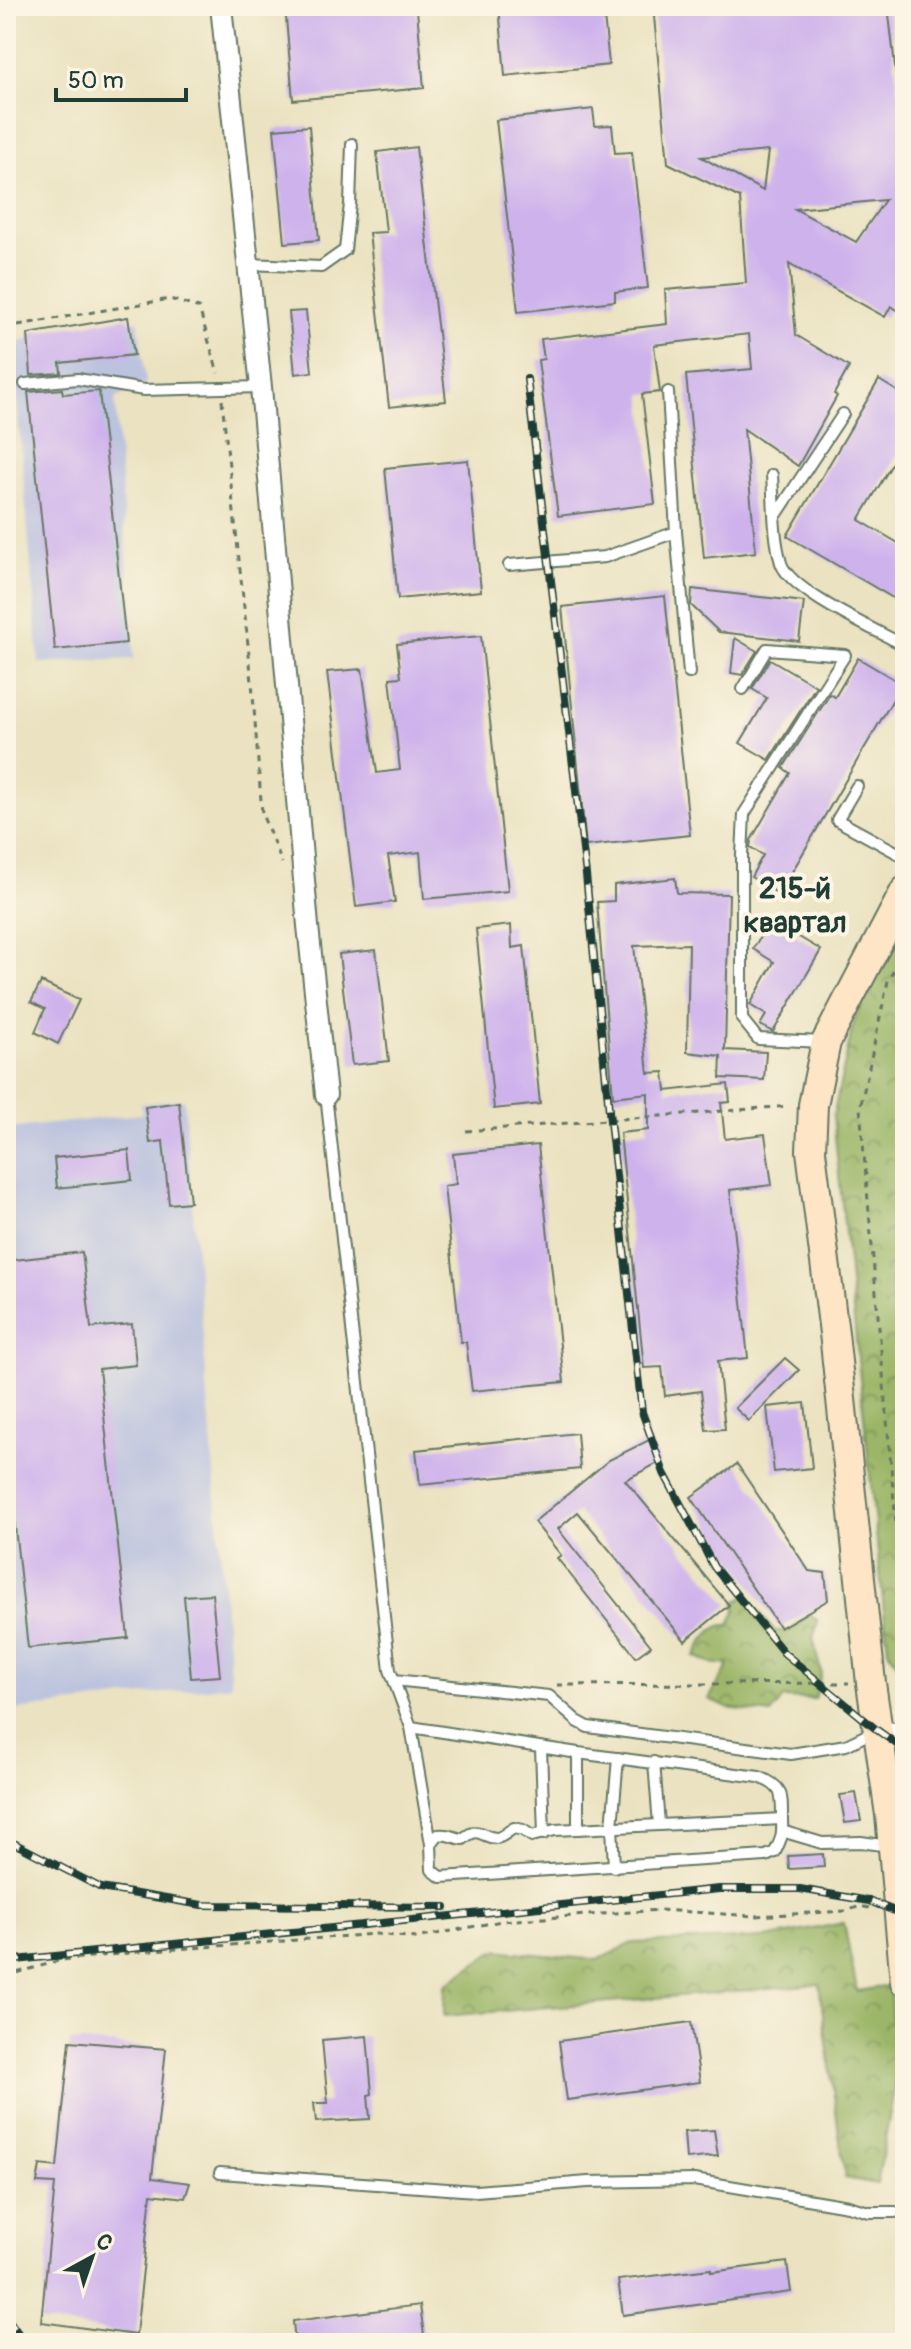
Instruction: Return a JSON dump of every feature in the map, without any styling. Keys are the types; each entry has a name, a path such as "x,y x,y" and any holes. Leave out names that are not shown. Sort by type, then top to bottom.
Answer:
{"street":[{"path":"221,6 261,387 308,926 326,1095"},
{"path":"905,891 826,1042 813,1105 811,1151 834,1333 871,1683 893,1847 905,1982"},
{"path":"877,1730 905,1735"}],"lane":[{"path":"248,264 321,267 345,250 352,144"},
{"path":"25,384 78,379 144,390 261,387"},
{"path":"668,392 676,532 689,673"},
{"path":"775,517 843,414"},
{"path":"772,475 782,566 803,590 905,646"},
{"path":"509,565 605,557 676,532"},
{"path":"743,689 767,649 845,655 744,814 742,1019 758,1039 826,1042"},
{"path":"857,786 837,820 905,857"},
{"path":"326,1095 389,1654 394,1680 411,1727 431,1844 432,1870 441,1877 766,1856 775,1852 785,1832 782,1797 774,1783 744,1773 541,1748 411,1727"},
{"path":"394,1680 549,1696 588,1727 791,1754 846,1745 877,1730"},
{"path":"541,1748 544,1834"},
{"path":"578,1753 578,1829"},
{"path":"614,1867 612,1827 618,1758"},
{"path":"654,1762 659,1825"},
{"path":"431,1844 438,1835 445,1833 463,1839 472,1832 500,1838 514,1828 532,1836 555,1830 782,1819"},
{"path":"785,1832 822,1843 861,1842 893,1847"},
{"path":"220,2173 476,2191 588,2182 694,2180 869,2212 895,2212"}],"path":[{"path":"6,327 170,299 199,308 217,364 220,388 252,682 262,814 285,870"},
{"path":"905,949 888,981 860,1108 905,1628"},
{"path":"466,1131 813,1105"},
{"path":"550,1686 871,1683"},
{"path":"6,1976 62,1960 138,1952 376,1934 416,1938 501,1921 647,1911 700,1911 754,1916 847,1911 860,1906 901,1920"}],"shaded area":[{"path":"138,320 146,383 115,399 134,659 39,663 12,342"},
{"path":"184,1099 231,1685 6,1711 6,1129 142,1114 141,1104"}],"green space":[{"path":"905,926 905,1088 900,1098 905,1167 905,1674 888,1650 833,1116 855,1017"},
{"path":"747,1596 774,1631 790,1631 810,1615 818,1621 813,1638 821,1672 815,1699 783,1698 771,1714 727,1708 709,1699 729,1665 709,1663 695,1656 713,1630 730,1625 736,1610 735,1602"},
{"path":"844,1923 857,1991 890,1986 895,2085 877,2184 845,2178 819,1984 444,2016 445,1985 495,1950 598,1960 632,1943 766,1938"}],"building":[{"path":"285,6 405,6 405,11 417,10 424,88 293,100"},
{"path":"499,6 603,6 609,65 505,76"},
{"path":"653,6 888,6 898,92 905,91 905,315 891,306 885,317 789,264 796,335 849,367 834,394 837,396 798,466 744,429 756,552 704,558 686,375 752,369 749,334 654,345 660,392 642,394 655,504 558,516 538,360 544,359 541,339 667,324 665,290 746,283 740,198 668,163","holes":["768,151 763,191 701,157","885,200 856,242 795,209"]},
{"path":"593,109 595,126 612,125 615,153 632,152 648,288 615,292 615,301 518,312 496,120"},
{"path":"309,126 319,240 285,243 274,129"},
{"path":"416,147 446,401 389,407 369,233 386,232 377,152"},
{"path":"306,311 312,372 295,374 289,312"},
{"path":"128,317 134,355 60,363 61,373 31,375 28,334"},
{"path":"879,380 905,396 905,442 859,520 905,547 905,605 787,536"},
{"path":"62,389 63,394 99,391 126,643 55,650 28,392"},
{"path":"468,460 481,591 398,599 385,468"},
{"path":"692,589 804,602 799,641 719,632 691,605"},
{"path":"665,596 690,835 586,846 562,607"},
{"path":"481,636 508,891 424,899 420,852 388,856 395,902 356,907 327,672 362,669 377,773 400,770 390,678 401,677 397,644"},
{"path":"735,638 757,651 742,675 731,673"},
{"path":"858,658 902,684 779,894 751,877 763,855 750,847 751,840 790,773 783,768 830,694 835,697"},
{"path":"770,659 816,686 769,760 740,743 767,698 752,689"},
{"path":"675,878 677,893 729,894 725,1050 766,1052 764,1080 720,1078 721,1056 687,1052 689,944 634,946 648,1073 664,1072 666,1091 728,1084 730,1102 721,1103 725,1139 765,1134 772,1185 730,1190 748,1358 718,1361 725,1429 706,1430 701,1391 665,1396 662,1367 644,1368 620,1133 648,1130 648,1093 613,1097 597,902 614,901 614,885"},
{"path":"770,920 821,950 773,1032 760,1025 766,1015 750,1005 774,962 753,949"},
{"path":"511,925 512,948 524,946 540,1104 494,1109 476,929"},
{"path":"376,950 389,1061 352,1065 339,954"},
{"path":"41,982 79,1000 58,1044 35,1032 45,1009 31,1002"},
{"path":"179,1102 190,1202 169,1204 163,1141 150,1143 145,1107"},
{"path":"538,1145 564,1382 472,1391 466,1342 461,1342 444,1186 456,1184 453,1154"},
{"path":"129,1150 132,1180 57,1188 54,1158"},
{"path":"82,1252 91,1328 132,1324 136,1365 99,1369 128,1638 28,1648 6,1444 6,1261"},
{"path":"785,1358 799,1370 749,1421 735,1408"},
{"path":"805,1403 812,1468 774,1472 767,1407"},
{"path":"577,1433 580,1469 420,1485 416,1450"},
{"path":"649,1440 660,1462 625,1480 729,1605 685,1641 578,1512 558,1529 651,1646 636,1657 557,1558 561,1555 534,1522 609,1460"},
{"path":"737,1464 809,1571 825,1573 828,1600 780,1628 691,1497"},
{"path":"212,1594 220,1676 191,1678 184,1596"},
{"path":"856,1793 861,1821 845,1823 840,1795"},
{"path":"823,1854 824,1867 789,1869 788,1856"},
{"path":"691,2022 700,2082 567,2100 559,2041"},
{"path":"367,2036 372,2094 368,2095 370,2119 316,2122 314,2103 328,2103 322,2040"},
{"path":"70,2041 166,2049 152,2178 190,2183 185,2198 151,2194 136,2335 41,2322 55,2184 37,2183 40,2165 57,2167"},
{"path":"714,2130 718,2156 686,2159 684,2132"},
{"path":"787,2262 791,2292 623,2315 618,2280"},
{"path":"420,2305 425,2343 295,2343 293,2321"}],"railway":[{"path":"527,379 586,875 642,1412 664,1473 714,1567 784,1653 905,1750"},
{"path":"6,1839 101,1888 202,1905 445,1907"},
{"path":"6,1961 719,1889 800,1889 869,1901 905,1915"},
{"path":"6,2316 25,2343"}],"district":[{"name":"215-й квартал","path":"795,905"}]}
